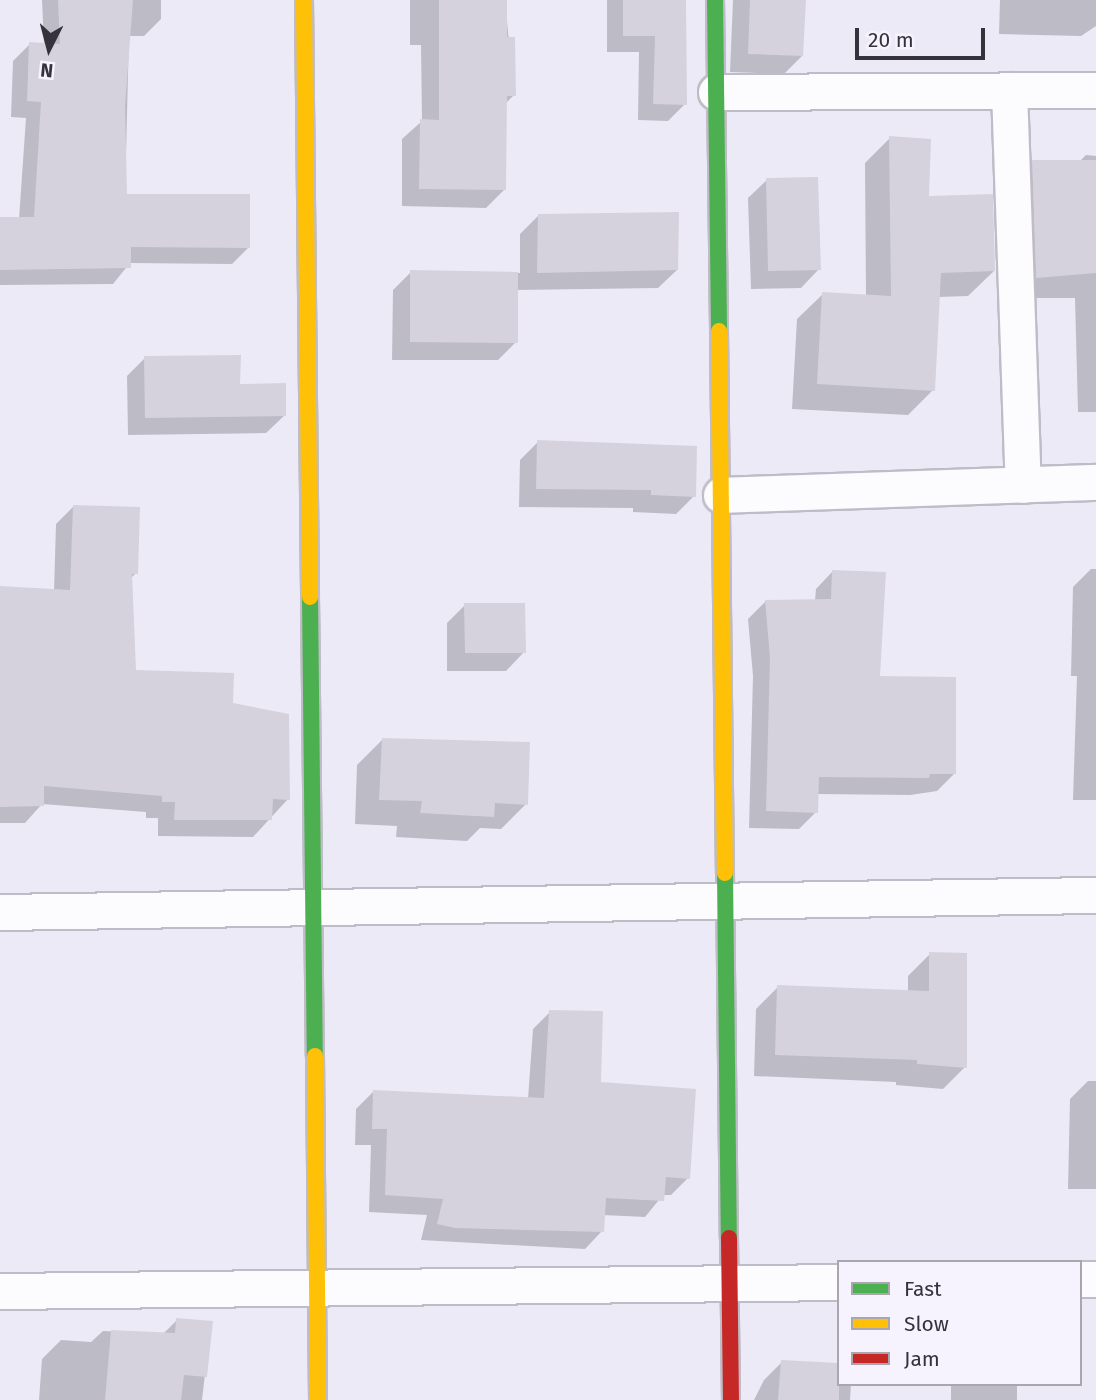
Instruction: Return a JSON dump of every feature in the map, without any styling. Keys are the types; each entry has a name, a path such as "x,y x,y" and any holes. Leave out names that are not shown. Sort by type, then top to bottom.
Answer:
{"street":[{"path":"304,0 318,1400"},
{"path":"715,0 731,1400"},
{"path":"1009,90 1023,485"},
{"path":"716,92 1096,90"},
{"path":"721,495 1096,482"},
{"path":"0,912 1096,895"},
{"path":"0,1291 837,1282"}],"building":[{"path":"58,0 133,0 125,106 127,194 250,194 250,248 131,247 131,268 0,270 0,217 34,217 41,102 27,101 29,42 60,44"},
{"path":"439,0 507,0 507,37 515,37 516,96 507,96 506,190 419,189 420,119 439,120"},
{"path":"623,0 686,0 687,105 653,104 655,36 623,36"},
{"path":"750,0 806,0 803,56 748,54"},
{"path":"889,136 931,139 929,196 993,194 995,271 941,273 935,391 817,384 822,292 891,296"},
{"path":"1032,160 1096,160 1096,273 1036,278"},
{"path":"818,177 821,270 768,271 766,178"},
{"path":"679,212 678,270 537,273 538,214"},
{"path":"410,270 518,272 518,343 410,342"},
{"path":"241,355 240,384 286,383 286,416 145,418 144,356"},
{"path":"537,440 697,446 696,497 651,495 651,490 536,489"},
{"path":"73,505 140,507 138,574 132,574 136,670 234,673 233,703 289,714 290,800 273,799 272,820 174,820 175,802 162,802 162,796 44,786 44,806 0,807 0,586 70,590"},
{"path":"832,570 886,572 880,676 956,677 956,774 930,774 929,778 819,777 818,813 766,811 770,658 765,600 831,599"},
{"path":"464,603 525,603 526,653 465,653"},
{"path":"382,738 530,742 528,805 495,803 494,817 420,813 422,801 379,800"},
{"path":"929,952 967,953 967,1068 917,1064 917,1060 775,1055 777,985 929,991"},
{"path":"549,1010 603,1011 601,1082 696,1089 690,1179 666,1177 664,1201 606,1198 604,1232 455,1228 437,1224 443,1199 385,1195 387,1129 372,1129 373,1090 544,1098"},
{"path":"176,1318 213,1321 207,1377 184,1375 181,1400 105,1400 111,1330 175,1333"},
{"path":"781,1360 837,1363 839,1400 778,1400"}],"traffic: fast":[{"path":"715,0 719,331"},
{"path":"310,597 315,1056"},
{"path":"725,873 729,1238"}],"traffic: slow":[{"path":"304,0 310,597"},
{"path":"719,331 725,873"},
{"path":"315,1056 318,1400"}],"traffic: jam":[{"path":"729,1238 731,1400"}]}
